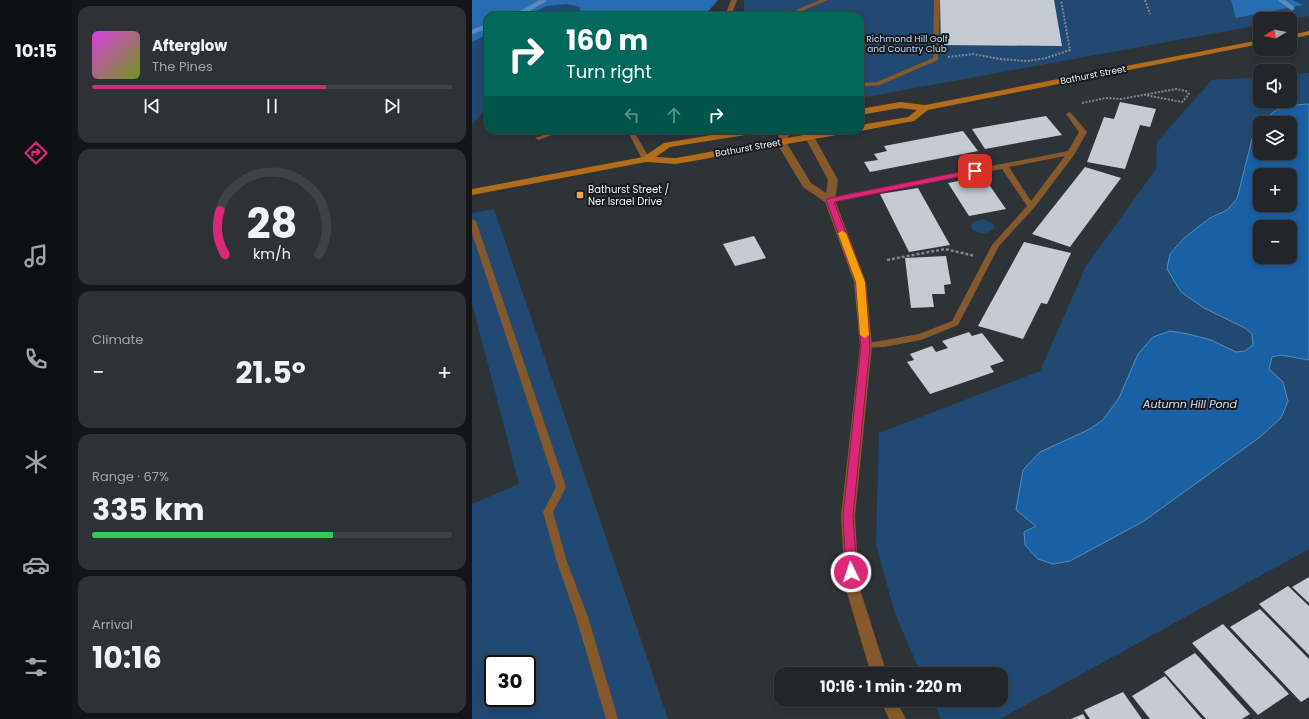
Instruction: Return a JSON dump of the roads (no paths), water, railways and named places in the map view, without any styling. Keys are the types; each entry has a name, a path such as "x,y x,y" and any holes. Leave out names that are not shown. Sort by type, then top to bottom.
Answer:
{"main road":[{"path":"1297,36 1309,33"},
{"name":"Bathurst Street","path":"864,111 900,104 925,108 1253,43"},
{"name":"Bathurst Street","path":"864,127 911,119 925,108"},
{"name":"Bathurst Street","path":"646,159 666,145 733,134"},
{"name":"Bathurst Street","path":"472,192 646,159 676,161 826,134"}],"street":[{"path":"784,134 781,142 807,185 830,200"},
{"path":"805,134 810,137 833,180 830,200 860,282 866,346 848,516 852,586 877,667"},
{"path":"892,707 898,719"}],"lane":[{"path":"730,12 734,0"},
{"path":"795,12 825,0"},
{"path":"864,85 878,84 936,59 937,0"},
{"path":"866,346 921,337 955,323 996,245 1031,206 1071,153 1083,132 1069,114"},
{"path":"539,138 551,134"},
{"path":"632,134 646,159"},
{"path":"830,200 1071,153"},
{"path":"1004,166 1031,206"},
{"path":"472,221 561,487 548,512 562,562 582,617 612,719"}],"water":[{"name":"Autumn Hill Pond","path":"1309,104 1309,360 1281,355 1272,357 1269,369 1283,382 1288,401 1281,418 1260,437 1144,521 1070,561 1053,564 1038,559 1025,545 1024,532 1036,526 1016,510 1023,470 1040,452 1088,430 1103,420 1119,398 1138,354 1153,337 1170,331 1188,334 1211,340 1236,352 1245,351 1253,345 1252,334 1245,328 1204,308 1181,292 1167,269 1170,254 1184,238 1210,218 1227,210 1237,199 1253,138 1253,160 1297,160 1297,116 1269,116 1279,109 1297,108 1297,105"}],"waterway":[{"path":"523,12 544,0"},
{"path":"1281,0 1292,8"},
{"path":"472,32 484,28"}],"place":[{"name":"Bathurst Street / Ner Israel Drive","path":"580,195"}],"park label":[{"name":"Richmond Hill Golf and Country Club","path":"907,44"}]}
